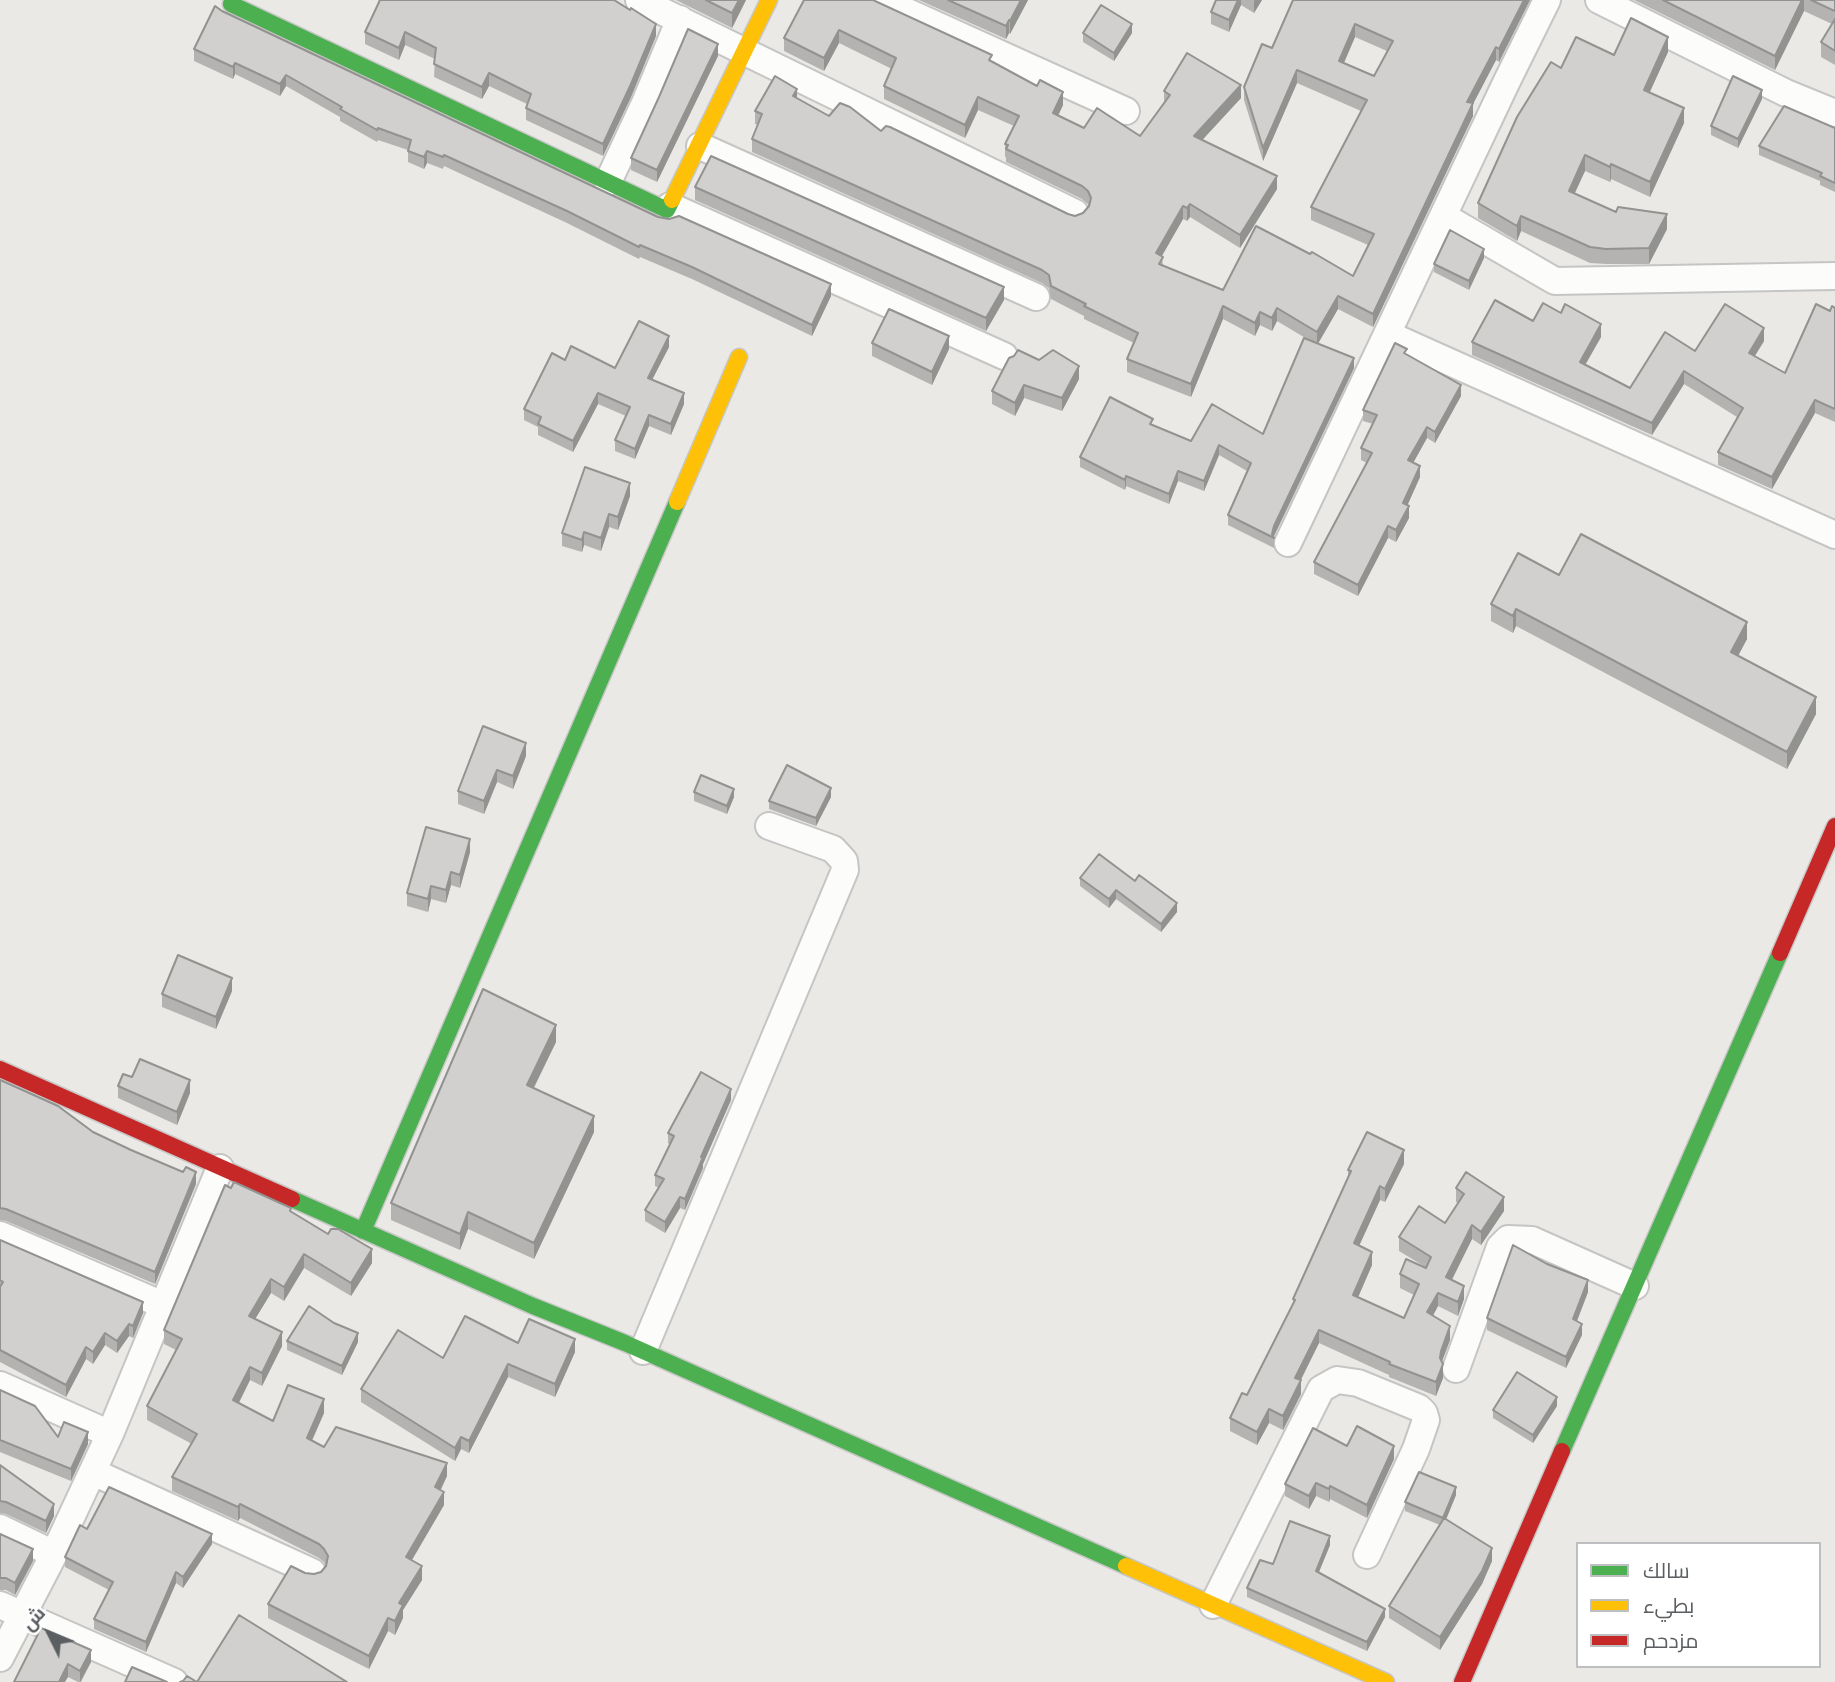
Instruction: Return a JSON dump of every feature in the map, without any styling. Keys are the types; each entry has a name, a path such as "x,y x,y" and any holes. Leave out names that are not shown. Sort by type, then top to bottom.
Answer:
{"street":[{"path":"639,0 1075,213"},
{"path":"235,2 667,210 769,0"},
{"path":"881,0 1126,111"},
{"path":"1288,543 1547,0"},
{"path":"1599,0 1786,93 1835,113"},
{"path":"608,182 680,19"},
{"path":"700,146 1036,297"},
{"path":"670,206 1004,356"},
{"path":"1443,216 1555,281 1835,276"},
{"path":"1387,334 1835,535"},
{"path":"363,1231 739,357"},
{"path":"643,1351 845,870 844,861 832,849 769,826"},
{"path":"1462,1682 1835,826"},
{"path":"0,1069 1213,1605 1331,1671 1386,1682"},
{"path":"0,1658 11,1610 54,1554 93,1472 220,1168"},
{"path":"0,1235 163,1305"},
{"path":"1456,1368 1500,1247 1508,1239 1532,1240 1635,1286"},
{"path":"1213,1605 1321,1389 1337,1380 1358,1383 1419,1408 1426,1420 1416,1449 1367,1555"},
{"path":"0,1385 110,1434"},
{"path":"93,1472 312,1572"},
{"path":"0,1528 54,1554"},
{"path":"11,1610 174,1682"}],"building":[{"path":"380,0 614,0 656,24 603,144 526,108 531,94 489,73 482,87 434,64 436,48 405,32 399,48 365,32"},
{"path":"706,0 739,0 732,13"},
{"path":"804,0 873,0 992,55 989,60 1037,86 1040,80 1063,92 1053,113 1084,128 1097,108 1140,136 1170,95 1164,91 1187,53 1241,85 1194,136 1277,176 1240,235 1190,204 1187,208 1183,206 1156,253 1163,257 1159,264 1223,290 1256,226 1310,254 1312,252 1353,276 1374,234 1311,207 1367,100 1297,70 1263,148 1244,87 1262,44 1272,48 1293,0 1524,0 1467,102 1473,103 1373,314 1338,296 1317,332 1277,308 1272,318 1260,312 1255,323 1223,306 1191,384 1127,359 1138,333 1051,286 1049,275 1042,270 752,139 762,114 755,111 775,76 797,89 793,96 829,116 840,103 850,107 881,131 886,126 890,127 1068,214 1075,216 1083,213 1089,206 1091,198 1082,186 1006,149 1008,145 1005,144 1019,116 978,97 965,125 884,86 896,58 839,30 824,58 784,38","holes":["1355,24 1393,41 1374,76 1339,61"]},
{"path":"948,0 1021,0 1006,26"},
{"path":"1216,0 1238,0 1229,20 1211,12"},
{"path":"1663,0 1802,0 1775,56"},
{"path":"1811,0 1835,0 1835,11"},
{"path":"1101,5 1132,24 1114,53 1083,33"},
{"path":"215,6 658,217 669,219 679,216 831,284 812,325 692,267 640,245 639,247 444,155 443,157 427,151 424,157 408,151 411,140 378,128 377,130 286,75 280,84 235,63 233,67 194,49"},
{"path":"1631,18 1668,37 1644,90 1684,108 1650,182 1585,155 1569,191 1616,212 1618,207 1667,214 1649,248 1590,247 1521,216 1517,226 1478,203 1517,117 1551,62 1561,68 1576,37 1614,55"},
{"path":"1835,19 1835,51 1821,42"},
{"path":"688,29 718,44 657,170 631,158"},
{"path":"1733,76 1762,90 1738,139 1711,126"},
{"path":"1784,106 1835,128 1835,183 1820,176 1822,173 1759,146"},
{"path":"711,156 1004,287 986,318 695,187"},
{"path":"1450,230 1484,249 1469,281 1434,264"},
{"path":"1495,300 1533,321 1543,303 1561,313 1565,304 1601,324 1580,362 1630,388 1665,332 1695,351 1725,304 1764,328 1749,353 1785,373 1816,304 1830,311 1832,306 1835,308 1835,409 1815,400 1772,477 1718,452 1743,408 1684,371 1652,423 1472,342"},
{"path":"889,309 949,336 932,372 872,343"},
{"path":"639,321 669,336 648,378 684,393 671,424 649,415 635,449 615,440 630,407 598,393 573,441 538,424 541,417 524,409 552,353 565,360 571,346 615,368"},
{"path":"1304,338 1354,358 1274,526 1274,538 1228,515 1251,463 1219,445 1204,481 1178,471 1169,494 1126,476 1125,480 1080,457 1110,397 1153,419 1150,424 1191,441 1212,404 1263,434"},
{"path":"1395,343 1407,349 1404,353 1461,385 1435,432 1427,427 1408,460 1420,466 1403,503 1409,506 1396,530 1388,526 1358,585 1314,562 1372,453 1361,448 1377,415 1363,410"},
{"path":"1018,350 1039,360 1053,350 1079,366 1062,398 1024,385 1015,403 992,391 1009,358"},
{"path":"585,467 630,483 618,517 609,514 601,538 584,532 582,540 562,533"},
{"path":"1581,534 1747,622 1731,652 1816,697 1787,752 1516,609 1513,616 1491,604 1518,553 1559,575"},
{"path":"483,726 526,743 513,776 497,770 484,801 458,791"},
{"path":"787,765 831,788 816,818 769,801"},
{"path":"701,775 734,789 727,806 694,792"},
{"path":"426,827 470,839 460,875 451,872 446,890 431,886 428,899 407,893"},
{"path":"1099,854 1135,881 1139,875 1177,903 1161,924 1116,890 1109,899 1080,878"},
{"path":"178,955 232,978 216,1017 162,994"},
{"path":"483,989 556,1025 527,1085 594,1116 534,1243 468,1212 460,1234 391,1203"},
{"path":"140,1059 190,1080 177,1112 118,1086 123,1074 132,1077"},
{"path":"701,1072 731,1089 685,1199 680,1197 665,1222 645,1210 664,1179 655,1175 674,1136 668,1133"},
{"path":"0,1080 58,1106 93,1132 131,1150 183,1172 186,1167 196,1172 155,1272 0,1208"},
{"path":"1367,1132 1404,1150 1385,1189 1380,1186 1354,1243 1372,1252 1353,1295 1404,1318 1419,1284 1400,1274 1406,1259 1426,1268 1431,1257 1399,1237 1419,1206 1445,1223 1464,1194 1456,1188 1466,1172 1504,1197 1481,1232 1472,1225 1446,1277 1464,1286 1458,1302 1438,1293 1427,1312 1450,1326 1441,1351 1443,1364 1436,1382 1389,1364 1390,1362 1319,1330 1295,1378 1301,1380 1283,1416 1269,1409 1257,1432 1230,1418 1242,1393 1247,1395 1295,1300 1293,1299 1351,1171 1348,1170"},
{"path":"234,1182 291,1208 290,1211 328,1234 331,1229 338,1229 372,1249 351,1283 304,1254 284,1287 271,1279 249,1316 282,1332 262,1373 250,1367 233,1400 273,1421 288,1385 324,1399 307,1438 324,1447 336,1427 447,1463 435,1487 444,1492 406,1557 422,1566 399,1603 403,1605 395,1621 388,1618 369,1656 268,1604 291,1566 305,1573 321,1572 326,1566 328,1556 324,1549 240,1504 238,1507 172,1477 197,1434 147,1406 182,1339 164,1330 225,1185 231,1188"},
{"path":"0,1240 143,1302 133,1326 129,1324 117,1341 105,1333 93,1352 86,1347 66,1385 0,1350 0,1287 3,1282 0,1280"},
{"path":"1513,1245 1547,1264 1588,1280 1573,1319 1582,1324 1566,1357 1487,1318"},
{"path":"309,1306 334,1323 358,1333 342,1366 287,1341"},
{"path":"465,1316 518,1343 529,1319 575,1339 555,1384 508,1364 469,1441 461,1437 455,1448 361,1389 398,1330 443,1358"},
{"path":"1517,1372 1557,1397 1533,1435 1493,1410"},
{"path":"0,1390 35,1406 58,1437 64,1422 88,1432 71,1469 0,1440"},
{"path":"1357,1426 1394,1446 1367,1505 1330,1486 1329,1489 1316,1483 1309,1496 1285,1484 1313,1428 1347,1446"},
{"path":"0,1465 54,1504 46,1521 0,1501"},
{"path":"1419,1472 1456,1487 1443,1518 1405,1502"},
{"path":"109,1487 212,1534 183,1577 176,1572 146,1642 94,1619 113,1582 65,1557 80,1525 87,1529"},
{"path":"1444,1518 1492,1548 1482,1571 1440,1637 1389,1606"},
{"path":"1290,1521 1330,1536 1316,1571 1385,1609 1367,1642 1247,1588 1260,1560 1273,1564"},
{"path":"0,1534 33,1549 15,1583 0,1578"},
{"path":"239,1615 347,1682 197,1682"},
{"path":"41,1628 91,1650 80,1671 68,1664 59,1682 14,1682"},
{"path":"132,1667 167,1682 125,1682"},
{"path":"187,1676 197,1682 180,1682"}],"traffic: fast":[{"path":"231,4 667,210 672,200"},
{"path":"363,1231 677,502"},
{"path":"1562,1451 1780,953"},
{"path":"292,1199 533,1306 625,1343 1126,1566"}],"traffic: slow":[{"path":"672,200 769,0"},
{"path":"677,502 739,357"},
{"path":"1126,1566 1386,1682"}],"traffic: jam":[{"path":"1780,953 1835,826"},
{"path":"0,1069 292,1199"},
{"path":"1462,1682 1562,1451"}]}
